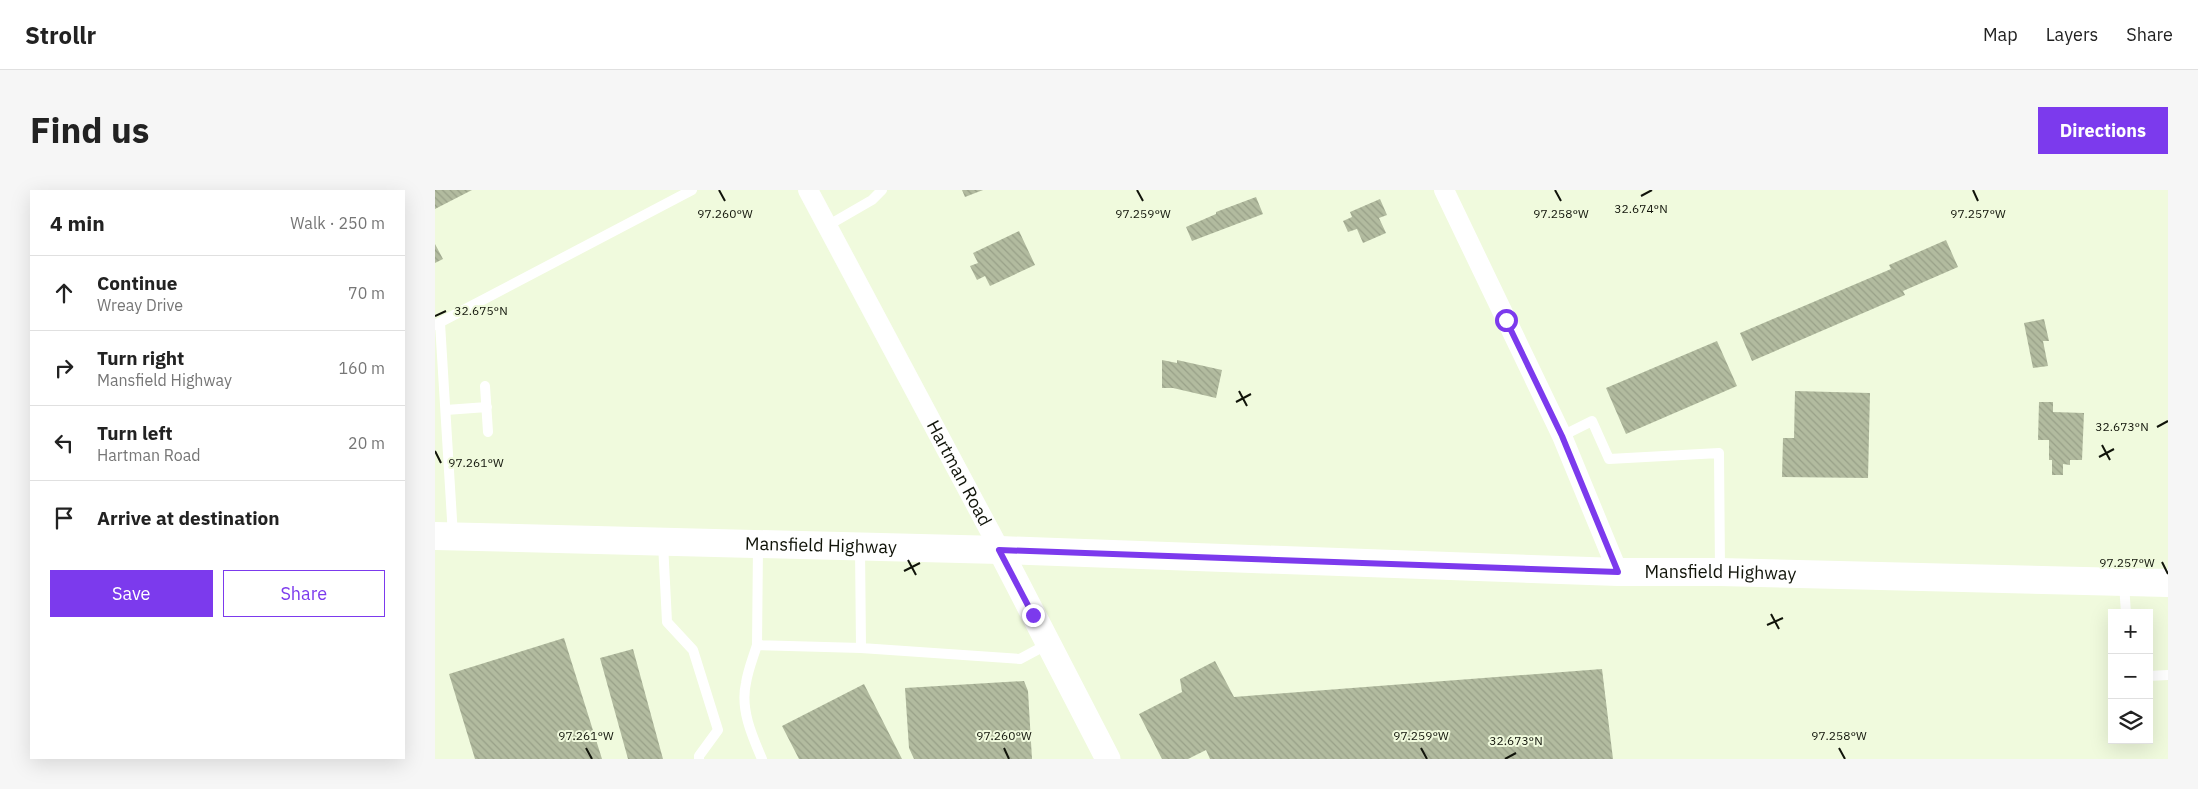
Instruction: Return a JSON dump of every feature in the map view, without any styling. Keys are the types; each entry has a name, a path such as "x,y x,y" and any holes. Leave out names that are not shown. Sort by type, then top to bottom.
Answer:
{"main road":[{"name":"Mansfield Highway","path":"444,536 999,550 1618,572 1720,572 2168,583"}],"street":[{"name":"Hartman Road","path":"808,190 1108,759"},
{"path":"1444,190 1562,436 1618,572"}],"lane":[{"path":"444,536 445,410 438,324 692,190"},
{"path":"827,226 865,205 882,190"},
{"path":"485,386 488,432"},
{"path":"445,410 487,408"},
{"path":"1562,436 1592,421 1609,459 1719,453 1720,572"},
{"path":"663,542 667,622 693,650 718,730 699,756 699,759"},
{"path":"758,544 757,645 745,685 746,710 750,730 762,759"},
{"path":"860,547 861,648"},
{"path":"2124,582 2126,609"},
{"path":"757,645 861,648 1020,659 1048,644"},
{"path":"2153,676 2168,675"}],"building":[{"path":"435,190 472,190 435,209"},
{"path":"962,190 983,190 965,197"},
{"path":"1256,197 1263,214 1192,241 1186,227 1216,214 1216,212"},
{"path":"1380,199 1387,215 1379,218 1386,233 1363,243 1357,229 1348,232 1343,221 1352,217 1350,212"},
{"path":"1019,231 1035,265 990,286 985,276 977,280 970,266 978,263 973,253"},
{"path":"1946,240 1958,267 1903,291 1905,295 1752,361 1740,333 1891,269 1889,265"},
{"path":"435,244 443,259 435,263"},
{"path":"2044,319 2049,341 2043,341 2048,366 2033,368 2024,323"},
{"path":"1717,341 1737,386 1626,434 1606,388"},
{"path":"1162,360 1177,363 1177,360 1222,370 1216,398 1173,388 1162,388"},
{"path":"1795,391 1870,393 1868,478 1782,477 1783,438 1794,438"},
{"path":"2039,402 2053,402 2053,412 2084,413 2082,460 2070,460 2070,465 2063,464 2063,475 2052,475 2052,460 2049,460 2049,440 2038,440"},
{"path":"564,638 602,759 475,759 449,674"},
{"path":"633,649 663,759 628,759 600,658"},
{"path":"1215,661 1234,697 1602,669 1613,759 1210,759 1206,750 1188,759 1162,759 1139,714 1182,692 1180,679"},
{"path":"1024,681 1028,691 1032,759 914,759 909,748 905,688"},
{"path":"864,684 902,759 799,759 782,726"}],"route":[{"path":"1033,615 999,550 1618,572 1562,436 1506,320"}]}
